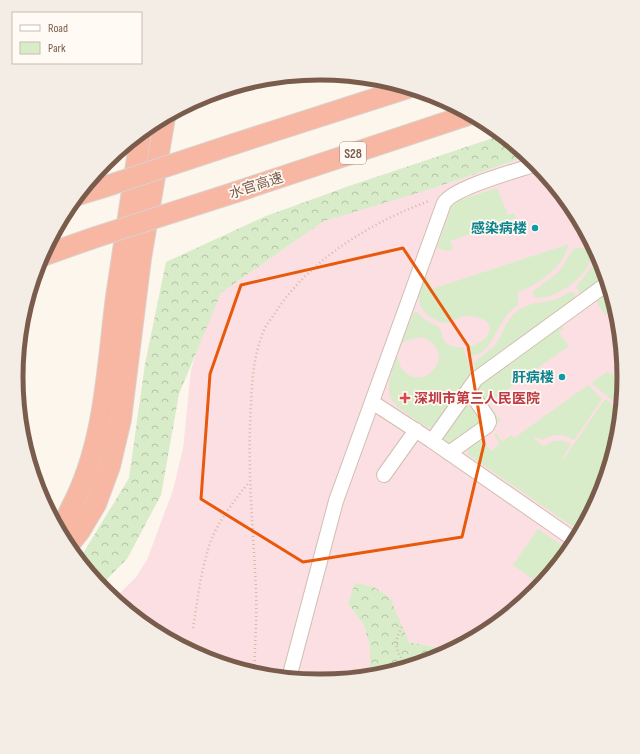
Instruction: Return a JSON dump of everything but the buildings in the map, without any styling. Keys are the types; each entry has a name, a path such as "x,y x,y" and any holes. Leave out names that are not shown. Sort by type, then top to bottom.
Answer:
{"highway":[{"path":"87,192 399,91"},
{"name":"水官高速","path":"51,253 462,117"},
{"path":"72,541 80,531 96,504 110,466 117,434 141,258 164,125"},
{"path":"62,524 77,496 90,465 94,447 102,406 140,140"}],"lane":[{"path":"291,672 336,501 442,207 447,197 461,190 530,167"},
{"path":"432,441 476,379 603,287"},
{"path":"449,453 487,426 489,422 488,418 469,390"},
{"path":"372,402 416,430 571,536"},
{"path":"384,475 416,430"}],"path":[{"path":"254,666 256,590 249,482 250,420 253,364 264,329 286,298 309,274 345,243 386,219 431,200"},
{"path":"193,628 204,564 213,537 228,508 249,482"},
{"path":"402,626 396,638 395,645 403,662"}],"highlighted area":[{"path":"403,248 468,346 484,444 462,537 303,562 201,499 210,374 241,285"}],"shaded area":[{"name":"深圳市第三人民医院","path":"521,158 556,196 577,229 594,263 607,300 611,319 616,358 616,396 607,454 594,491 577,526 556,558 516,600 485,624 440,648 409,642 348,604 364,625 370,647 370,669 320,674 262,668 243,664 206,651 171,634 139,613 118,595 136,577 147,560 173,490 183,449 191,370 201,335 221,293 324,221 375,203 428,190"}],"green space":[{"path":"495,137 521,158 428,190 324,221 221,293 179,394 161,495 127,559 105,581 82,555 129,478 145,364 166,262 266,216 349,186"},
{"path":"497,188 508,215 514,213 516,218 450,241 453,249 449,251 437,248 452,205 460,200"},
{"path":"569,244 566,253 556,268 542,280 518,292 518,305 507,316 487,347 477,355 470,356 467,347 476,344 487,336 490,331 486,321 480,318 466,316 443,323 428,315 420,305 419,292 427,276 432,289"},
{"path":"576,248 584,248 590,254 589,262 579,278 561,291 551,296 542,298 534,297 533,292 560,270"},
{"path":"594,264 601,282 581,295 576,287"},
{"path":"569,292 574,293 576,298 476,372 474,363 495,345 509,320 517,311 528,305 557,299"},
{"path":"605,293 609,312 605,315 595,300"},
{"path":"414,312 417,312 425,320 439,327 443,339 447,344 456,347 463,347 472,375 437,425 432,427 427,427 404,412 392,400 389,393 389,384 397,356 400,365 408,375 419,378 429,374 437,365 439,359 438,351 435,345 422,337 407,340 401,344"},
{"path":"560,324 564,329 559,333 569,346 488,403 501,421 499,423 478,394 480,383"},
{"path":"607,372 615,375 617,378 616,391 613,401 591,383"},
{"path":"588,385 602,399 574,440 562,435 551,436 542,440 534,437 534,439 544,446 558,440 571,444 562,459 563,460 605,399 615,406 607,454 594,491 582,510 584,512 576,528 470,456 467,452 469,447 478,441 485,443 491,451 500,444 494,435 496,433 502,442 511,435 514,438"},
{"path":"465,404 471,404 481,418 480,421 451,444 446,443 443,437"},
{"path":"538,529 564,547 536,581 513,565"},
{"path":"355,583 374,587 390,598 409,642 440,648 397,664 370,669 370,647 364,625 348,604"}],"place":[{"name":"感染病楼","path":"535,228"},
{"name":"肝病楼","path":"562,377"},
{"name":"深圳市第三人民医院","path":"405,398"}]}
